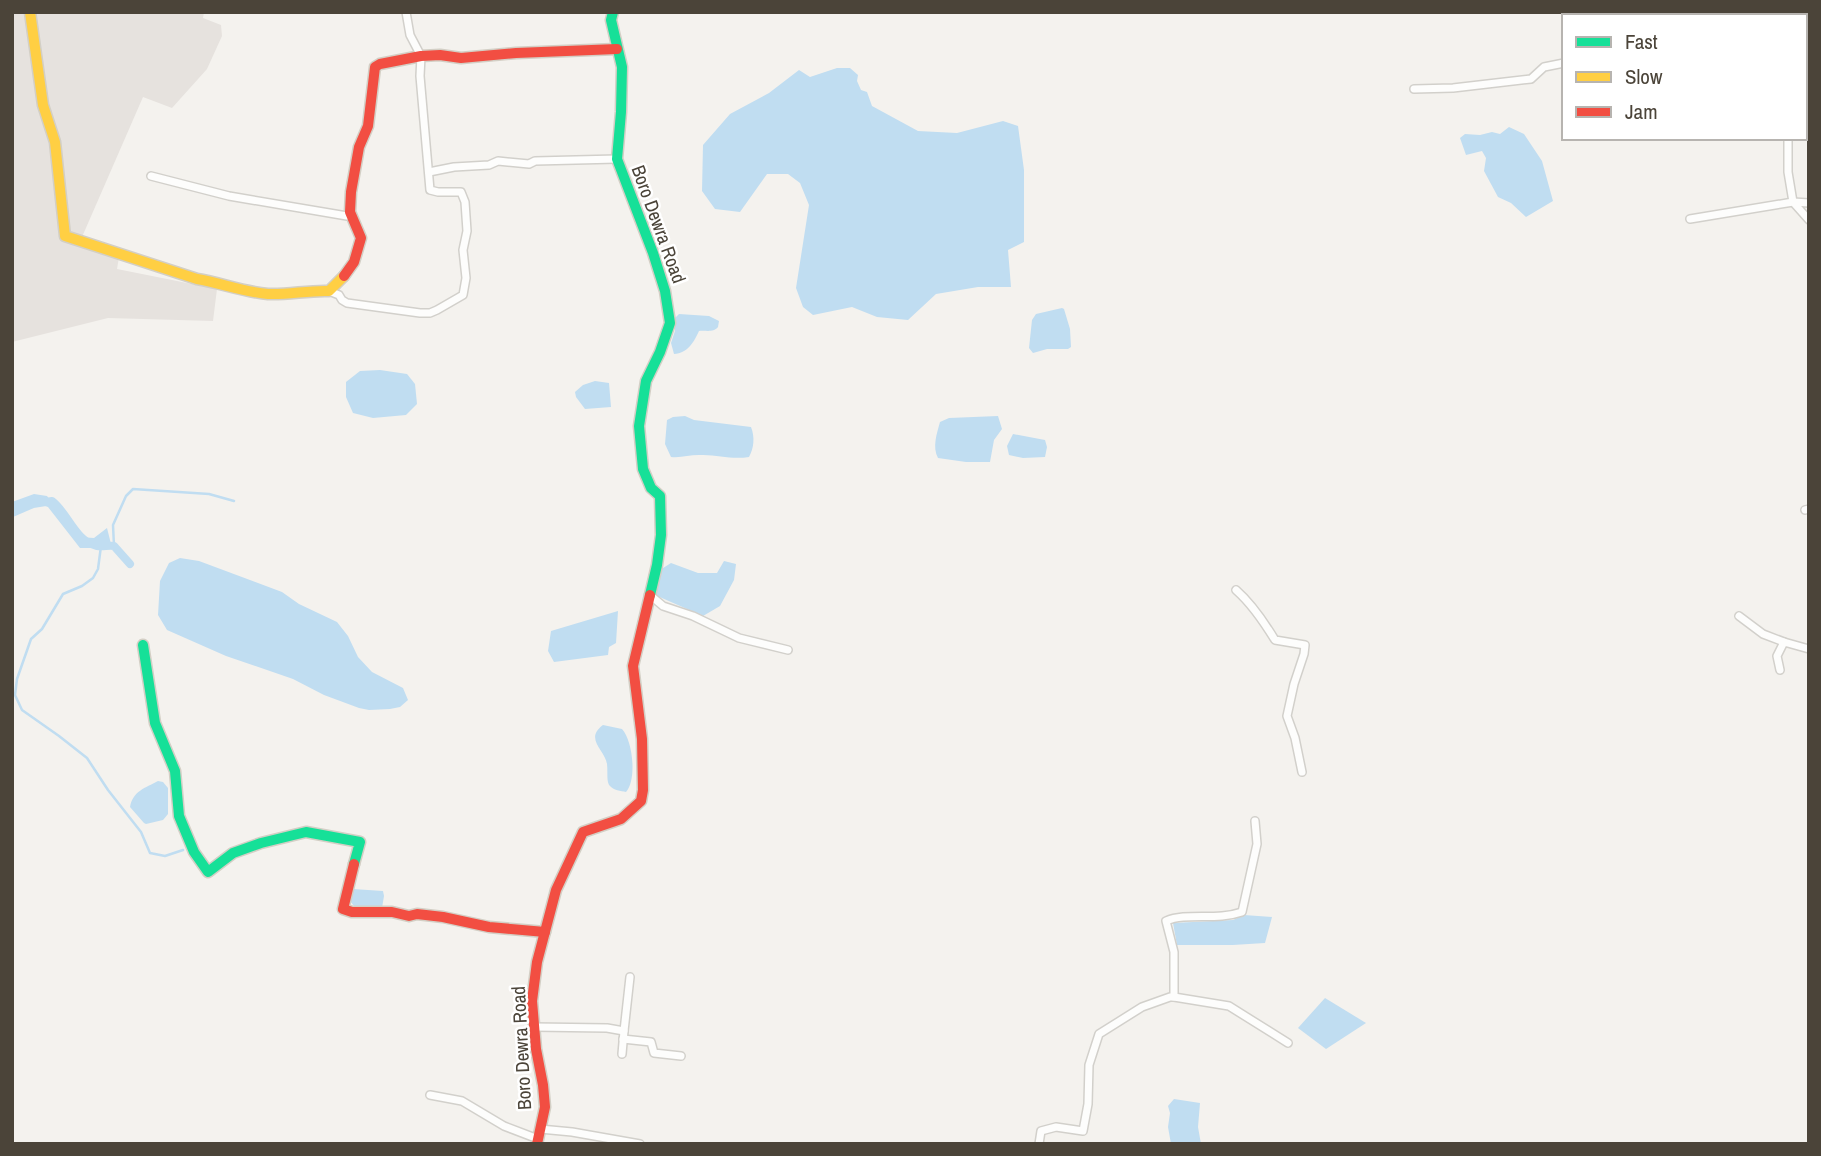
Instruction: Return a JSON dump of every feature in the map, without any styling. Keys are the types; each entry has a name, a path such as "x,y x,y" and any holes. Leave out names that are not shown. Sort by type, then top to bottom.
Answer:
{"street":[{"path":"30,12 43,105 55,142 65,236 197,279 242,290 270,294 329,291 339,295 347,303 420,313 437,310 463,295 466,278 463,250 467,213 461,192 430,190 420,76 421,56 410,35 406,12"},
{"name":"Boro Dewra Road","path":"538,1137 545,1107 532,1002 537,962 556,890 583,832 621,819 641,801 642,739 633,666 657,565 661,534 660,496 651,488 643,469 639,426 646,381 670,323 665,291 653,253 617,159 622,67 611,20 612,12"},
{"path":"329,291 354,262 361,238 350,212 351,192 359,147 368,126 375,67 421,56 461,58 516,52 617,49"},
{"path":"1414,89 1453,88 1531,79 1544,67 1562,63"},
{"path":"1788,140 1788,172 1793,202 1809,220"},
{"path":"429,172 489,165 498,161 529,164 536,161 617,159"},
{"path":"151,176 229,196 307,211 346,216 350,212"},
{"path":"1690,219 1793,202 1809,203"},
{"path":"1236,590 1264,621 1275,640 1305,645 1287,716 1302,772"},
{"path":"650,595 663,606 693,616 739,638 789,650"},
{"path":"1738,616 1763,634 1809,649"},
{"path":"1780,670 1777,656 1784,642"},
{"path":"143,645 155,723 175,771 179,816 194,852 208,872 233,853 261,843 306,832 318,834 360,842 343,909 352,912 417,914 489,927 544,932"},
{"path":"1174,997 1174,952 1166,921 1175,917 1229,917 1242,912 1257,844 1255,821"},
{"path":"622,1054 630,976"},
{"path":"1039,1144 1041,1131 1056,1127 1083,1131 1088,1104 1089,1065 1099,1034 1142,1007 1170,997 1229,1006 1288,1043"},
{"path":"534,1027 607,1028 653,1043 654,1054 681,1056"},
{"path":"430,1095 462,1101 504,1126 538,1137 572,1132 640,1144"}],"shaded area":[{"path":"12,12 204,12 203,18 221,25 222,36 207,69 172,108 143,97 82,237 120,251 117,269 217,289 213,321 108,318 12,342"}],"water":[{"path":"837,68 850,68 858,75 857,81 861,90 867,92 872,106 918,131 957,133 1003,121 1018,126 1024,170 1024,242 1008,250 1011,287 978,287 936,294 908,320 877,317 852,307 813,315 803,307 796,288 809,205 800,183 788,174 767,174 740,212 715,209 702,191 703,145 730,114 769,93 799,70 810,77"},
{"path":"1509,127 1524,134 1542,161 1553,201 1526,217 1511,203 1498,197 1484,171 1486,158 1482,151 1466,155 1460,138 1465,134 1500,134"},
{"path":"1062,308 1070,329 1071,347 1033,353 1029,348 1032,320 1036,314"},
{"path":"679,314 709,316 719,321 718,327 712,331 699,331 687,349 674,354 671,343 675,318"},
{"path":"380,370 407,374 415,384 417,404 406,415 373,418 353,413 346,397 346,382 360,371"},
{"path":"595,381 609,383 611,407 585,409 576,397 575,392 583,385"},
{"path":"685,416 694,420 751,427 753,442 749,457 671,457 665,444 667,420"},
{"path":"998,416 1002,429 994,440 990,462 938,458 935,445 940,422 949,418"},
{"path":"1013,434 1045,440 1045,457 1023,458 1009,455 1007,446"},
{"path":"34,494 47,496 79,537 94,538 107,528 112,548 80,548 48,507 36,503 12,511 12,502"},
{"path":"180,558 199,561 282,592 299,604 337,622 348,636 358,657 372,672 403,688 408,700 400,707 390,709 359,708 167,630 158,615 160,581 169,563"},
{"path":"724,561 736,564 734,580 720,606 703,616 655,595 660,570 671,563 698,573 717,573"},
{"path":"618,611 616,643 609,647 608,655 554,662 548,651 551,631"},
{"path":"603,725 622,729 629,742 632,779 626,792 609,784 607,764 595,740 595,735"},
{"path":"158,781 168,788 168,814 163,820 146,824 130,807 137,794"},
{"path":"353,889 383,891 382,908 374,910 354,906 350,901"},
{"path":"1244,915 1272,917 1265,943 1177,945 1173,923 1233,920"},
{"path":"1325,998 1366,1023 1326,1049 1298,1028"},
{"path":"1174,1099 1200,1103 1198,1127 1201,1144 1171,1144 1168,1106"}],"waterway":[{"path":"114,546 113,525 126,496 133,489 209,494 234,501"},
{"path":"12,513 33,504 52,501 83,539 97,546 114,546 130,564"},
{"path":"101,546 98,569 93,578 63,594 42,629 31,639 17,679 15,695 22,710 87,758 141,832 150,853 165,856 183,850"}],"traffic: fast":[{"path":"613,12 611,20 622,67 617,159 653,253 665,291 670,323 646,381 639,426 643,469 651,488 660,496 661,535 650,595"},
{"path":"143,645 155,723 175,771 179,816 194,852 208,872 233,853 306,832 360,842 354,864"}],"traffic: slow":[{"path":"30,12 43,105 55,142 65,236 197,279 259,293 329,291 344,276"}],"traffic: jam":[{"path":"344,276 354,262 361,238 350,212 351,192 359,147 368,126 375,67 421,56 461,58 617,49"},
{"path":"537,1144 545,1107 532,1001 537,962 556,890 583,832 621,819 641,801 642,739 633,666 650,595"},
{"path":"354,864 343,909 352,912 392,912 409,916 417,914 489,927 545,932"}]}
